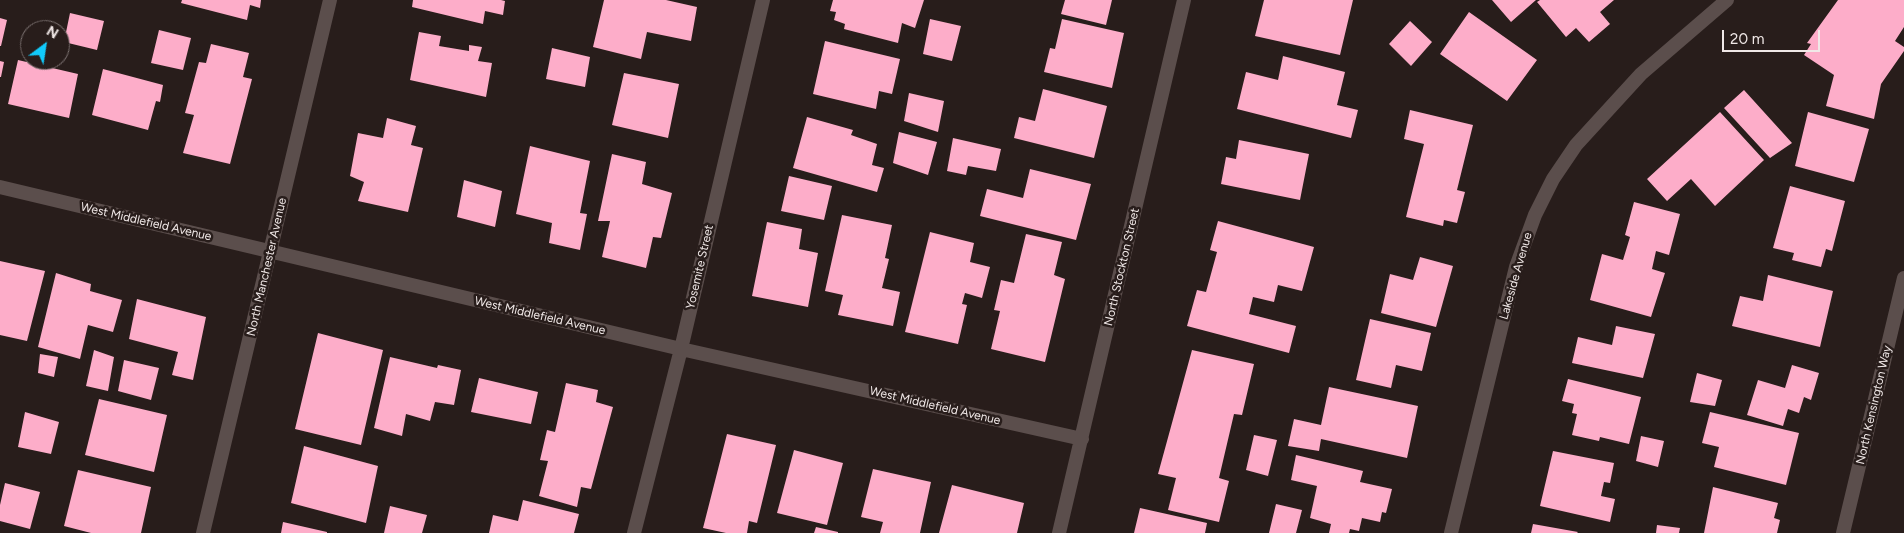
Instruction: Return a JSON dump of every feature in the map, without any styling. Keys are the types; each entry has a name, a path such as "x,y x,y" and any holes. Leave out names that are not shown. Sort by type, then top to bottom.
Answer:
{"street":[{"name":"North Manchester Avenue","path":"203,533 330,0"},
{"name":"Yosemite Street","path":"634,533 763,0"},
{"name":"North Stockton Street","path":"1060,533 1184,0"},
{"name":"Lakeside Avenue","path":"1450,533 1516,267 1535,215 1576,145 1641,74 1727,0"},
{"name":"West Middlefield Avenue","path":"0,187 680,349 1082,439"},
{"name":"North Kensington Way","path":"1843,533 1904,278"}],"building":[{"path":"182,0 261,0 260,8 250,5 247,20 181,3"},
{"path":"413,0 505,1 503,15 485,11 483,24 412,7"},
{"path":"604,0 666,0 697,7 691,41 647,32 641,59 593,47"},
{"path":"833,0 924,0 915,28 902,23 898,43 844,29 845,24 834,20 836,12 830,11"},
{"path":"1065,0 1112,0 1106,25 1061,14"},
{"path":"1264,0 1353,0 1340,55 1255,36"},
{"path":"1492,0 1536,0 1511,22"},
{"path":"1540,0 1614,0 1600,12 1610,24 1589,42 1576,28 1566,37 1537,2"},
{"path":"1838,0 1904,0 1904,27 1895,41 1904,47 1904,51 1881,84 1874,119 1826,106 1834,75 1804,55 1811,44 1807,43"},
{"path":"1469,12 1537,60 1507,101 1440,54"},
{"path":"70,13 104,21 97,50 70,43"},
{"path":"0,18 7,20 1,46 0,46"},
{"path":"930,19 961,26 952,61 923,54"},
{"path":"1062,19 1124,33 1112,88 1044,72 1050,48 1055,49"},
{"path":"1410,21 1432,42 1411,66 1389,44"},
{"path":"159,30 191,38 183,70 151,63"},
{"path":"419,32 441,36 439,46 469,51 469,45 482,47 478,61 492,63 486,97 410,80"},
{"path":"825,41 900,59 892,94 879,91 876,109 813,94"},
{"path":"211,44 249,53 243,77 252,79 230,164 183,153 194,115 185,113 199,62 206,63"},
{"path":"552,48 590,57 585,87 546,79"},
{"path":"1283,56 1345,72 1337,105 1358,110 1351,138 1237,109 1246,72 1278,80"},
{"path":"18,60 20,60 20,70 61,70 78,74 69,118 8,104"},
{"path":"0,61 4,62 1,77 0,77"},
{"path":"103,69 163,85 160,102 156,101 148,130 92,115"},
{"path":"624,73 679,84 668,138 612,125"},
{"path":"1043,89 1107,106 1094,158 1014,138 1019,117 1035,121"},
{"path":"1744,90 1792,143 1770,158 1724,108"},
{"path":"909,93 944,101 938,132 904,121"},
{"path":"1410,110 1473,125 1457,190 1465,192 1457,223 1444,220 1443,226 1406,217 1424,144 1404,139"},
{"path":"1720,112 1764,160 1715,206 1691,179 1667,201 1647,179"},
{"path":"1808,112 1869,129 1854,182 1795,166"},
{"path":"807,117 853,130 851,135 877,144 872,165 884,168 877,192 793,168"},
{"path":"387,118 416,126 411,145 423,148 408,212 358,201 364,182 350,176 358,133 383,138"},
{"path":"899,132 937,142 928,175 893,163"},
{"path":"953,138 1001,149 996,171 968,166 966,175 947,171"},
{"path":"1239,140 1309,154 1300,200 1221,184 1226,157 1236,159"},
{"path":"530,146 590,161 580,213 587,214 580,250 549,243 552,223 516,214"},
{"path":"612,154 646,162 642,184 672,193 661,238 653,237 646,268 602,257 610,221 598,221"},
{"path":"1030,169 1091,184 1076,240 980,216 987,189 1023,198"},
{"path":"789,176 832,186 824,220 781,211"},
{"path":"464,180 502,191 495,227 457,217"},
{"path":"1790,186 1845,201 1832,251 1826,249 1821,267 1792,260 1794,253 1773,248"},
{"path":"1634,202 1680,214 1669,255 1656,251 1652,269 1665,273 1651,317 1590,300 1602,254 1623,260 1630,237 1625,235"},
{"path":"842,215 892,225 885,258 889,259 882,288 900,292 893,326 838,315 843,295 825,291"},
{"path":"1218,221 1314,247 1302,291 1278,285 1274,302 1253,297 1249,314 1296,326 1289,353 1187,326 1197,290 1206,292 1217,252 1210,250"},
{"path":"767,222 802,229 799,249 818,253 808,307 752,296"},
{"path":"930,232 974,243 970,262 990,267 982,298 965,293 962,304 967,305 958,344 905,332"},
{"path":"1026,234 1062,242 1054,275 1065,279 1045,362 991,349 1000,311 994,310 1001,280 1014,283"},
{"path":"1420,257 1453,266 1436,327 1381,313 1390,274 1413,280"},
{"path":"0,261 45,271 27,341 0,335"},
{"path":"56,273 91,284 90,291 122,300 113,332 88,325 80,359 38,347"},
{"path":"1768,275 1833,291 1820,347 1732,326 1740,296 1763,301"},
{"path":"137,299 206,317 193,380 172,375 178,352 129,339"},
{"path":"1370,319 1431,333 1422,371 1396,365 1391,388 1356,380"},
{"path":"1616,326 1655,334 1643,378 1572,363 1578,337 1612,345"},
{"path":"318,333 383,350 361,445 295,429"},
{"path":"94,350 114,357 108,391 86,386"},
{"path":"1192,350 1254,364 1242,415 1234,414 1219,478 1229,481 1219,522 1168,510 1176,478 1158,474"},
{"path":"40,354 58,357 54,377 38,373"},
{"path":"390,357 437,368 438,365 461,370 454,405 435,402 430,421 406,414 402,436 374,428"},
{"path":"124,360 159,368 151,400 118,391"},
{"path":"1792,365 1819,373 1811,400 1804,397 1799,413 1788,409 1783,426 1747,415 1758,380 1785,388"},
{"path":"1697,373 1722,380 1715,406 1690,402"},
{"path":"479,378 538,392 531,424 471,412"},
{"path":"1568,379 1641,397 1629,444 1600,437 1599,441 1572,435 1577,414 1572,413 1574,404 1562,401"},
{"path":"566,383 598,390 596,402 613,407 591,489 581,487 577,507 539,496 548,461 540,460 547,430 555,432"},
{"path":"1329,387 1418,406 1407,458 1321,439 1319,451 1288,446 1294,419 1321,425"},
{"path":"99,399 167,415 154,472 85,455"},
{"path":"25,412 59,422 51,454 18,447"},
{"path":"1710,412 1799,433 1786,485 1714,467 1719,447 1702,443"},
{"path":"727,434 776,445 757,523 749,521 747,533 726,533 703,528"},
{"path":"1254,435 1277,440 1268,476 1246,470"},
{"path":"1641,436 1664,441 1658,467 1636,461"},
{"path":"304,446 378,466 366,523 291,503"},
{"path":"794,450 843,463 827,525 777,513"},
{"path":"1553,451 1614,463 1610,483 1604,482 1601,496 1615,499 1610,522 1540,506"},
{"path":"1296,455 1363,471 1360,482 1392,489 1386,513 1382,512 1380,522 1362,518 1359,531 1350,529 1349,533 1329,533 1331,524 1310,518 1317,486 1291,480"},
{"path":"873,469 931,482 920,533 880,533 883,522 861,517"},
{"path":"78,470 151,487 141,533 91,533 64,526"},
{"path":"5,483 40,492 30,529 0,521 0,505"},
{"path":"952,485 1024,503 1017,533 939,533"},
{"path":"1713,487 1778,503 1774,518 1780,520 1777,533 1704,533"},
{"path":"523,500 579,514 574,533 489,533 493,515 518,521"},
{"path":"1276,504 1302,510 1296,533 1269,533"},
{"path":"390,506 427,515 422,533 384,533"},
{"path":"1140,508 1207,523 1205,533 1134,533"},
{"path":"283,522 327,532 327,533 281,533"},
{"path":"1533,524 1578,532 1531,533"},
{"path":"1657,525 1680,528 1679,533 1656,533"},
{"path":"816,527 838,532 838,533 814,533"}]}
